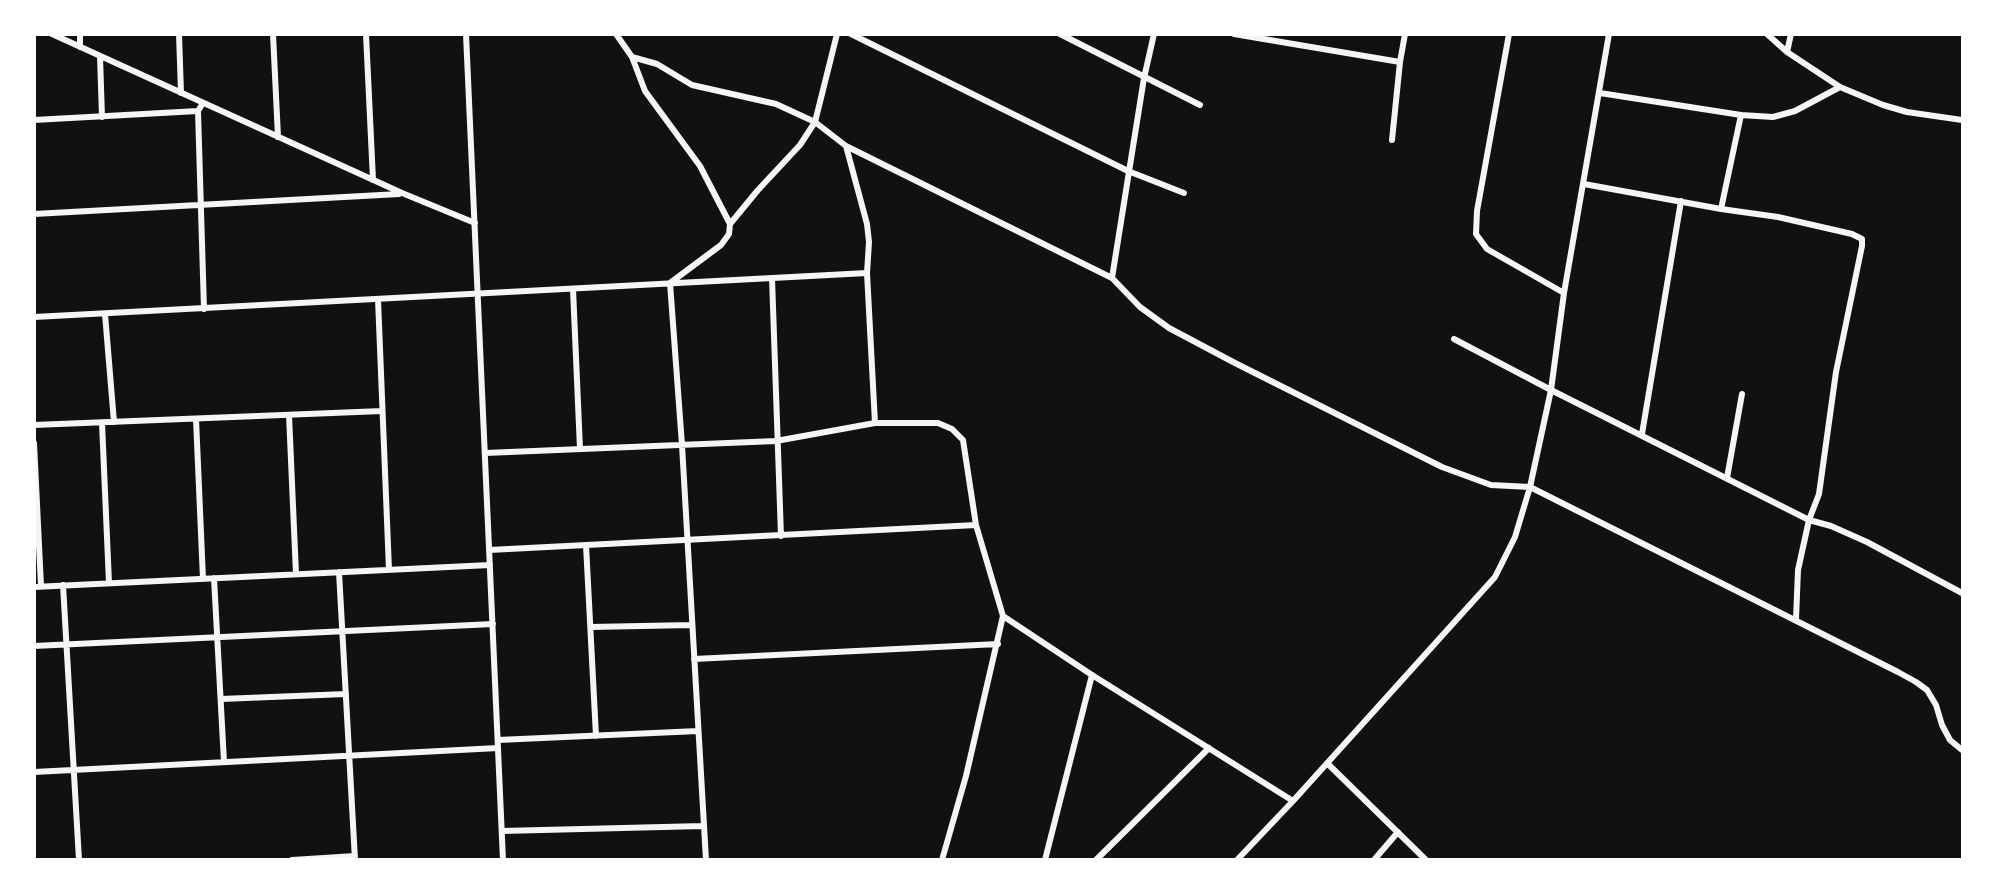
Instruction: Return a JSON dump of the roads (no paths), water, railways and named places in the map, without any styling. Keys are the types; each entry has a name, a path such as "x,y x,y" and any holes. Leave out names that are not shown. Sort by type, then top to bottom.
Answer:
{"street":[{"path":"52,34 402,193 475,223"},
{"path":"80,34 80,47"},
{"path":"179,34 181,93"},
{"path":"273,34 278,137"},
{"path":"366,34 373,180"},
{"path":"466,34 503,860"},
{"path":"616,34 632,57 645,91 700,166 730,224 729,234 722,245 670,283"},
{"path":"730,224 800,145 814,122 837,34"},
{"path":"851,34 1128,171 1184,194"},
{"path":"1060,34 1200,105"},
{"path":"1112,278 1144,78 1154,34"},
{"path":"1234,34 1400,62"},
{"path":"1392,140 1405,34"},
{"path":"1509,34 1477,212 1476,234 1487,249 1564,293"},
{"path":"1237,860 1495,577 1515,537 1530,487 1551,390 1564,293 1609,34"},
{"path":"1767,34 1787,52 1840,87 1883,105 1907,112 1962,120"},
{"path":"1787,52 1791,34"},
{"path":"100,56 102,117"},
{"path":"632,57 657,64 692,85 776,104 814,122 846,146 1112,278 1140,306 1169,328 1235,363 1432,462 1491,485 1530,487 1796,619 1927,690 1936,705 1942,725 1950,740 1962,750"},
{"path":"1600,93 1741,115 1773,117 1795,111 1840,87"},
{"path":"202,103 198,111 204,309"},
{"path":"34,120 198,111"},
{"path":"1721,209 1741,115"},
{"path":"846,146 867,224 869,242 867,273 875,423"},
{"path":"1584,184 1778,217 1852,234 1862,239 1836,372 1819,494 1809,520 1798,570 1796,619"},
{"path":"34,214 402,193"},
{"path":"1642,435 1681,201"},
{"path":"34,317 867,273"},
{"path":"772,278 781,536"},
{"path":"670,283 682,445 706,860"},
{"path":"573,289 580,449"},
{"path":"378,299 389,570"},
{"path":"105,314 114,422"},
{"path":"1454,339 1809,520 1831,526 1867,542 1962,593"},
{"path":"1727,478 1742,394"},
{"path":"34,425 382,411"},
{"path":"289,415 296,574"},
{"path":"196,419 203,579"},
{"path":"102,423 109,583"},
{"path":"485,453 776,441 875,423 938,423 958,434 963,440 976,525 1003,616 966,776 942,860"},
{"path":"34,443 38,586 490,565"},
{"path":"489,550 976,525"},
{"path":"586,545 596,736"},
{"path":"292,860 355,858 339,573"},
{"path":"214,578 224,762"},
{"path":"63,585 79,860"},
{"path":"1003,616 1092,675 1293,801"},
{"path":"34,646 493,624"},
{"path":"591,627 692,625"},
{"path":"694,659 998,644"},
{"path":"1045,860 1092,675"},
{"path":"220,699 346,694"},
{"path":"34,772 349,755 596,736 698,731"},
{"path":"1096,860 1209,748"},
{"path":"1327,763 1426,860"},
{"path":"502,831 704,826"},
{"path":"1374,860 1398,832"}]}
